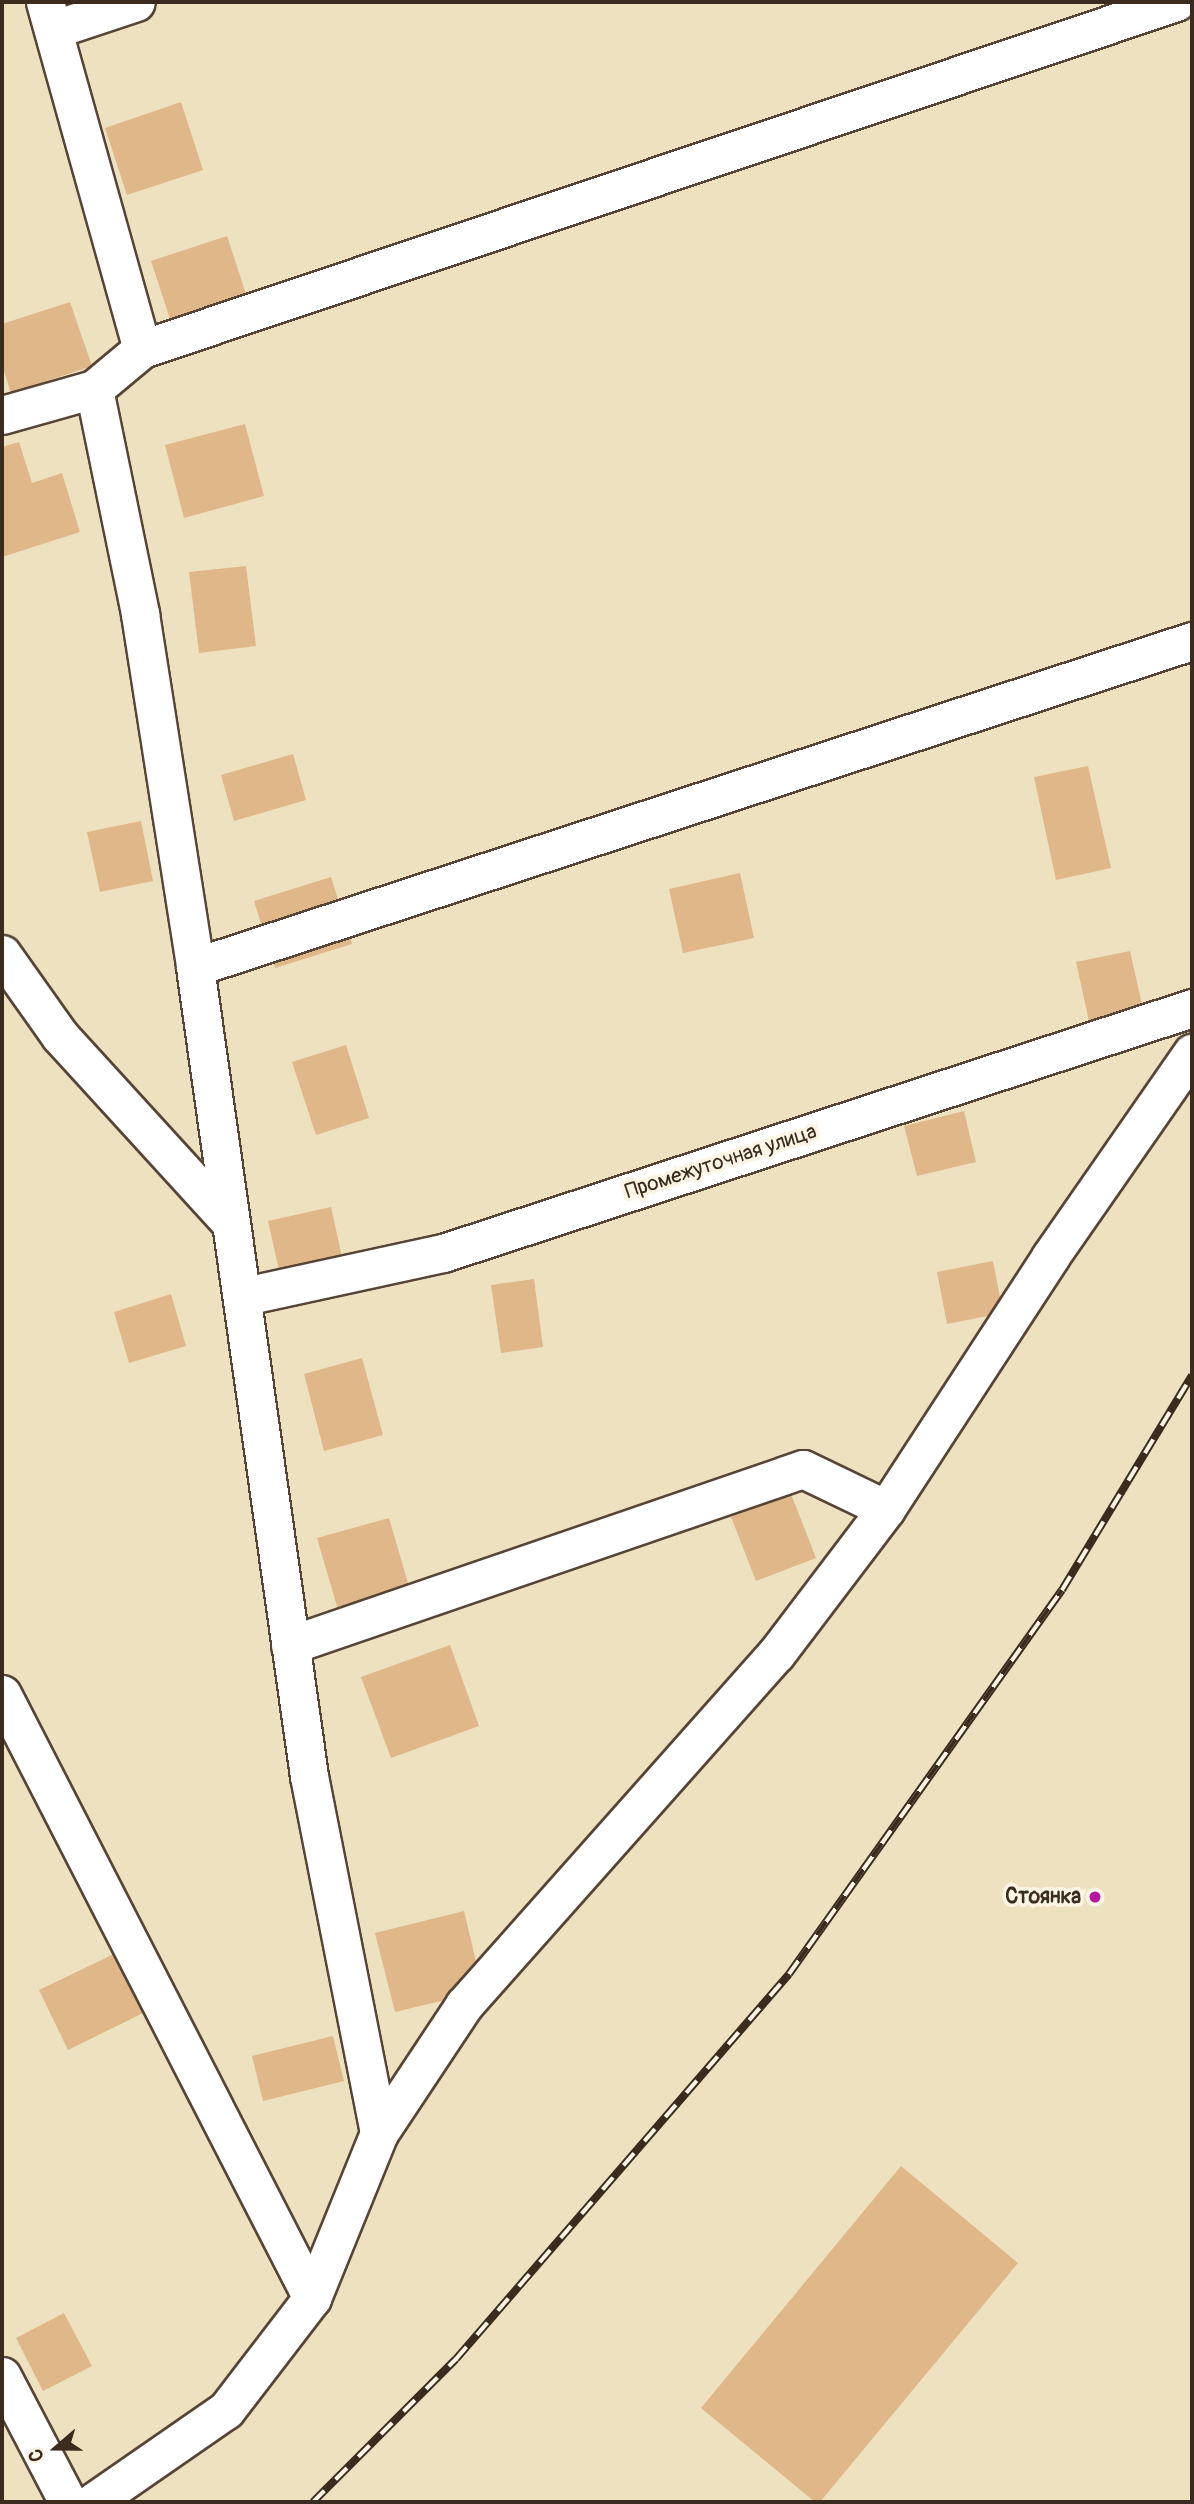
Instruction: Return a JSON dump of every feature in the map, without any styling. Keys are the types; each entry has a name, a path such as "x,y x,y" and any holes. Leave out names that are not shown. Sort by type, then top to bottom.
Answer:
{"street":[{"path":"136,2 50,16 142,349"},
{"path":"2,415 94,389 142,349 1176,2"},
{"path":"94,389 140,614 195,967 229,1221 245,1296 309,1776 379,2133"},
{"path":"195,967 1192,640"},
{"path":"2,954 60,1036 229,1221"},
{"name":"Промежуточная улица","path":"245,1296 443,1253 1192,1008"},
{"path":"93,2502 226,2410 312,2298 379,2133 464,2006 776,1654 886,1509 1050,1257 1192,1053"},
{"path":"290,1645 803,1469 886,1509"},
{"path":"2,1694 312,2298"},
{"path":"2,2376 68,2502"}],"building":[{"path":"181,102 203,170 127,195 105,128"},
{"path":"227,236 249,303 173,328 151,261"},
{"path":"70,302 92,366 11,393 2,365 2,324"},
{"path":"245,424 264,496 184,518 165,445"},
{"path":"19,442 32,483 62,473 80,532 2,557 2,447"},
{"path":"246,566 256,646 199,653 189,572"},
{"path":"293,754 306,800 234,821 221,775"},
{"path":"1088,766 1111,868 1056,880 1034,777"},
{"path":"141,821 153,881 100,892 87,832"},
{"path":"740,873 754,938 683,953 669,889"},
{"path":"331,877 352,944 275,968 254,901"},
{"path":"1130,951 1143,1009 1089,1021 1076,962"},
{"path":"346,1045 369,1118 316,1135 292,1062"},
{"path":"964,1111 976,1162 917,1176 904,1126"},
{"path":"331,1207 344,1266 281,1279 268,1221"},
{"path":"993,1261 1003,1313 947,1324 937,1272"},
{"path":"534,1279 543,1347 501,1353 491,1285"},
{"path":"171,1294 186,1346 129,1363 114,1312"},
{"path":"362,1358 383,1435 324,1451 304,1374"},
{"path":"791,1494 816,1558 756,1581 731,1517"},
{"path":"389,1518 410,1590 338,1610 317,1538"},
{"path":"450,1645 479,1726 391,1758 361,1677"},
{"path":"464,1911 483,1991 395,2012 375,1933"},
{"path":"114,1954 143,2013 68,2050 39,1990"},
{"path":"333,2036 344,2081 263,2101 252,2056"},
{"path":"901,2166 1018,2263 820,2502 815,2502 701,2408"},
{"path":"64,2313 92,2366 43,2391 16,2338"}],"railway":[{"path":"313,2502 456,2359 789,1974 1062,1590 1192,1375"}],"place":[{"name":"Стоянка","path":"1095,1897"}]}
